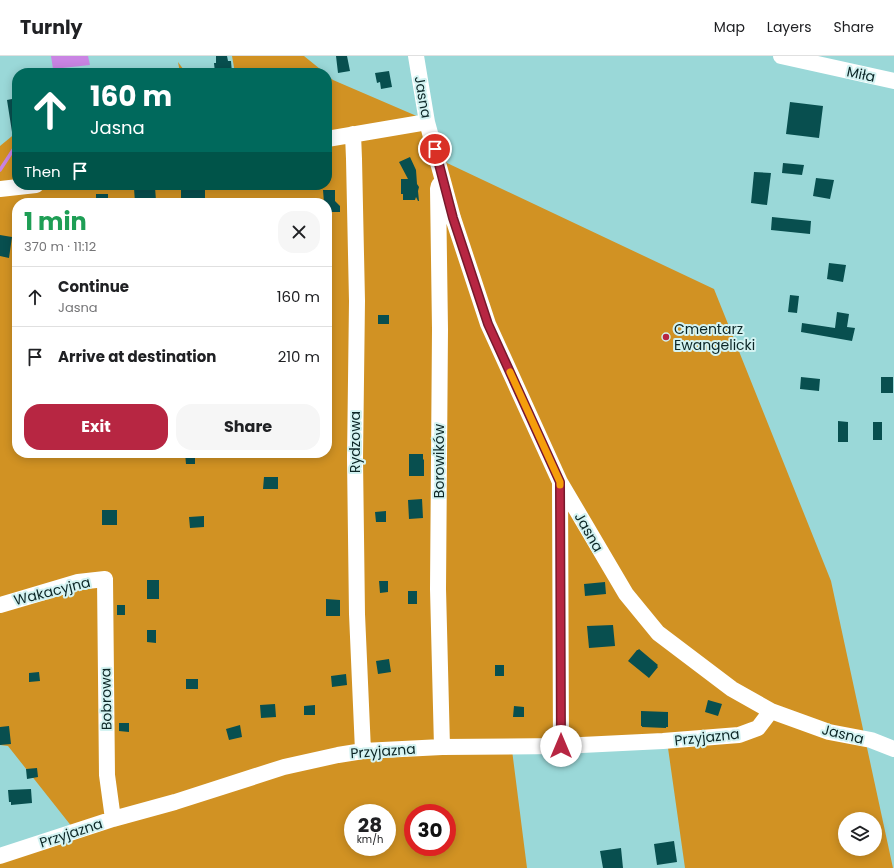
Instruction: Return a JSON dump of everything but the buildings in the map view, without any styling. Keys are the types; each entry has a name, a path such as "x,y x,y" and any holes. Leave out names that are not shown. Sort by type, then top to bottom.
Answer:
{"street":[{"name":"Jasna","path":"416,56 428,122 453,218 488,324 560,482 626,594 658,633 732,689 772,711 829,732 871,740 894,749"},
{"name":"Miła","path":"781,56 894,81"},
{"path":"332,137 428,122"},
{"name":"Rydzowa","path":"353,134 357,301 355,459 357,599 364,751"},
{"name":"Borowików","path":"442,177 438,190 440,329 438,589 442,747"},
{"path":"0,189 12,188"},
{"path":"560,482 561,746"},
{"name":"Wakacyjna","path":"0,605 78,582 105,579"},
{"name":"Bobrowa","path":"105,579 107,775 113,819"},
{"name":"Przyjazna","path":"0,856 113,819 175,802 284,767 338,754 364,751 442,747 561,746 663,741 739,735 758,728 772,711"}],"shaded area":[{"path":"51,56 88,56 90,65 62,68 53,68"},
{"path":"232,56 304,56 319,68 234,68"},
{"path":"332,79 419,117 447,163 714,289 831,581 881,812 838,812 838,856 882,856 882,817 893,868 685,868 668,748 512,750 527,868 0,868 0,863 80,837 8,746 0,745 0,146 12,136 12,190 332,190"}],"waterway":[{"path":"0,170 12,152"}],"slow traffic":[{"path":"510,372 560,482 560,485"}],"place":[{"name":"Cmentarz Ewangelicki","path":"666,337"}],"route":[{"path":"435,149 453,218 488,324 560,482 561,746"}]}
